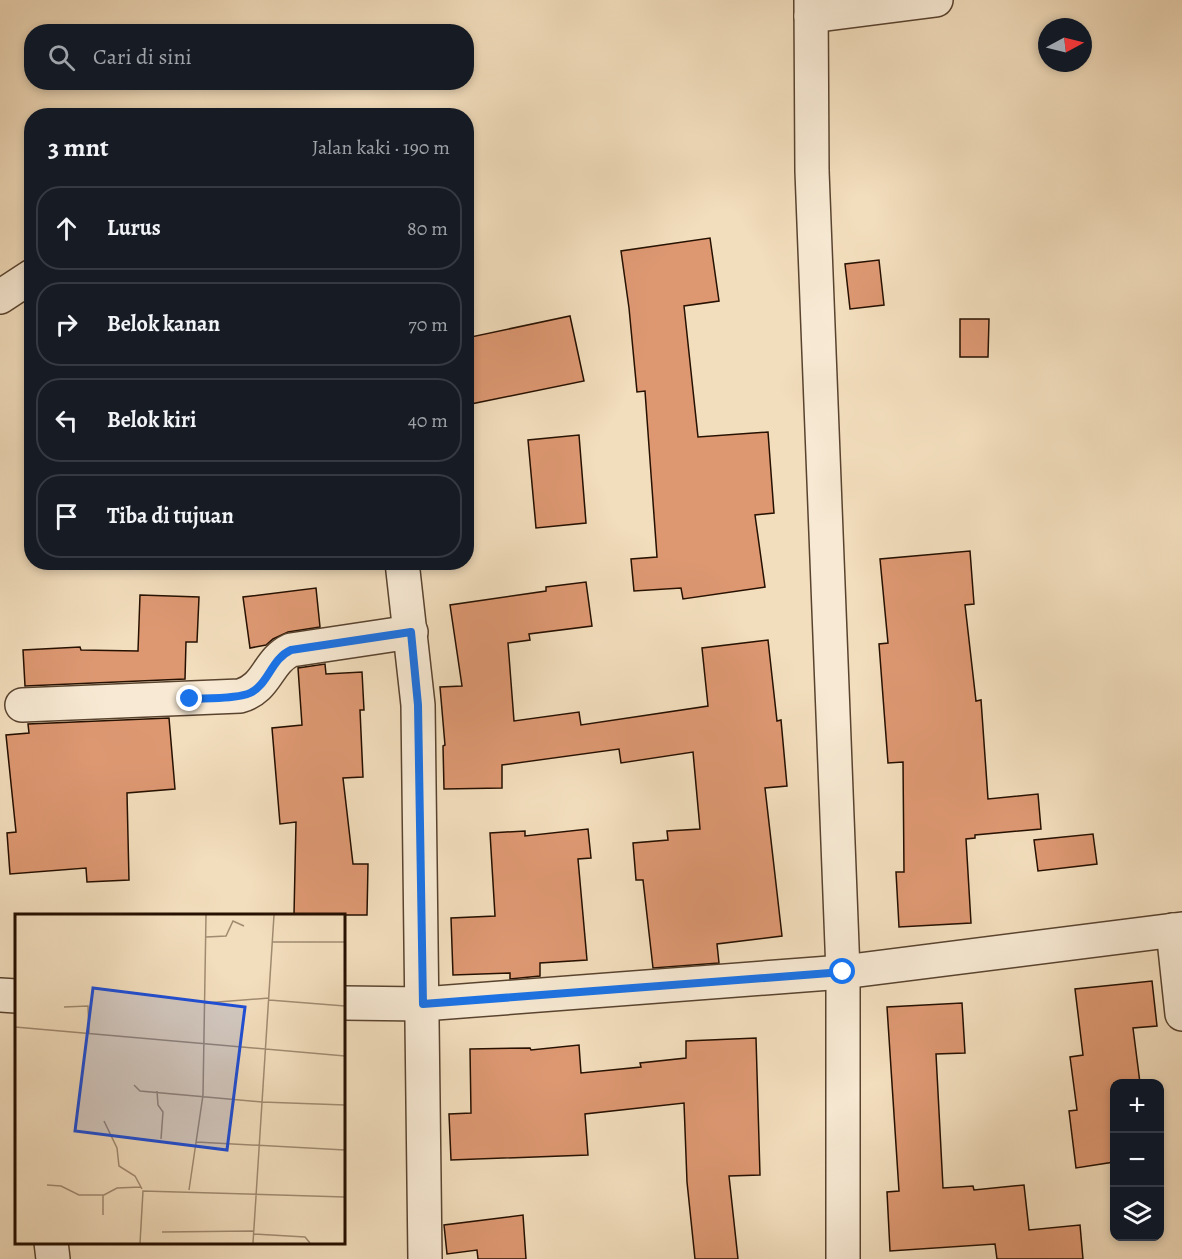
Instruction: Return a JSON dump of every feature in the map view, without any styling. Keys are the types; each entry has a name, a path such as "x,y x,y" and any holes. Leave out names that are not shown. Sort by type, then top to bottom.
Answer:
{"street":[{"path":"843,1259 843,972 812,171 811,8 936,0"},
{"path":"0,297 24,281"},
{"path":"403,570 418,705 425,1259"},
{"path":"22,705 240,696 251,693 262,683 281,654 291,650 411,632"},
{"path":"345,1003 423,1004 843,972 1177,930 1182,1014"},
{"path":"0,995 15,996"},
{"path":"51,1244 53,1259"}],"building":[{"path":"710,238 719,301 684,306 698,437 768,432 774,513 755,515 765,587 683,599 681,588 634,591 631,559 657,557 645,391 637,392 621,251"},
{"path":"879,260 884,305 850,309 845,264"},
{"path":"570,316 584,381 474,403 474,336"},
{"path":"960,319 989,319 988,357 960,357"},
{"path":"579,435 586,523 536,528 528,440"},
{"path":"970,551 974,604 965,605 976,701 981,700 988,799 1038,794 1041,829 975,835 975,838 966,839 971,923 899,927 896,872 904,872 903,762 888,763 879,644 888,643 880,559"},
{"path":"586,582 592,626 529,634 530,640 508,643 514,721 579,712 581,725 708,706 702,648 768,640 777,721 781,720 787,786 765,788 782,936 717,944 719,963 653,968 643,880 636,880 633,843 668,840 667,831 700,829 693,752 621,763 619,749 502,765 502,788 444,789 443,746 445,745 440,687 462,686 450,605 546,591 546,587"},
{"path":"316,588 320,627 288,632 266,645 250,648 243,597"},
{"path":"140,595 199,597 197,642 186,642 185,679 25,686 23,650 80,647 81,650 138,651"},
{"path":"325,664 326,674 362,672 364,710 360,710 363,777 343,778 353,864 368,864 367,915 294,914 296,822 280,824 272,728 302,725 298,668"},
{"path":"169,718 175,789 127,793 129,880 87,882 86,868 10,874 7,833 16,832 6,735 29,733 28,724"},
{"path":"588,829 591,858 578,859 587,960 540,963 540,976 510,979 510,973 453,975 451,918 495,916 490,833 525,831 525,836"},
{"path":"1093,834 1097,864 1038,871 1034,840"},
{"path":"1152,981 1157,1026 1133,1028 1139,1079 1110,1079 1110,1163 1076,1168 1069,1111 1077,1110 1070,1057 1083,1055 1075,989"},
{"path":"962,1003 965,1053 936,1054 943,1188 973,1186 974,1190 1024,1185 1029,1230 1080,1225 1083,1259 997,1259 995,1244 890,1251 887,1192 899,1191 887,1007"},
{"path":"756,1038 760,1175 729,1176 738,1259 695,1259 687,1182 684,1103 585,1114 588,1155 451,1160 449,1114 471,1113 470,1049 530,1048 531,1050 579,1045 581,1073 641,1067 640,1063 686,1058 686,1041"},
{"path":"523,1215 526,1259 478,1259 477,1250 447,1254 444,1225"}],"route":[{"path":"190,699 240,696 251,693 262,683 281,654 291,650 411,632 418,705 423,1004 843,972"}]}
